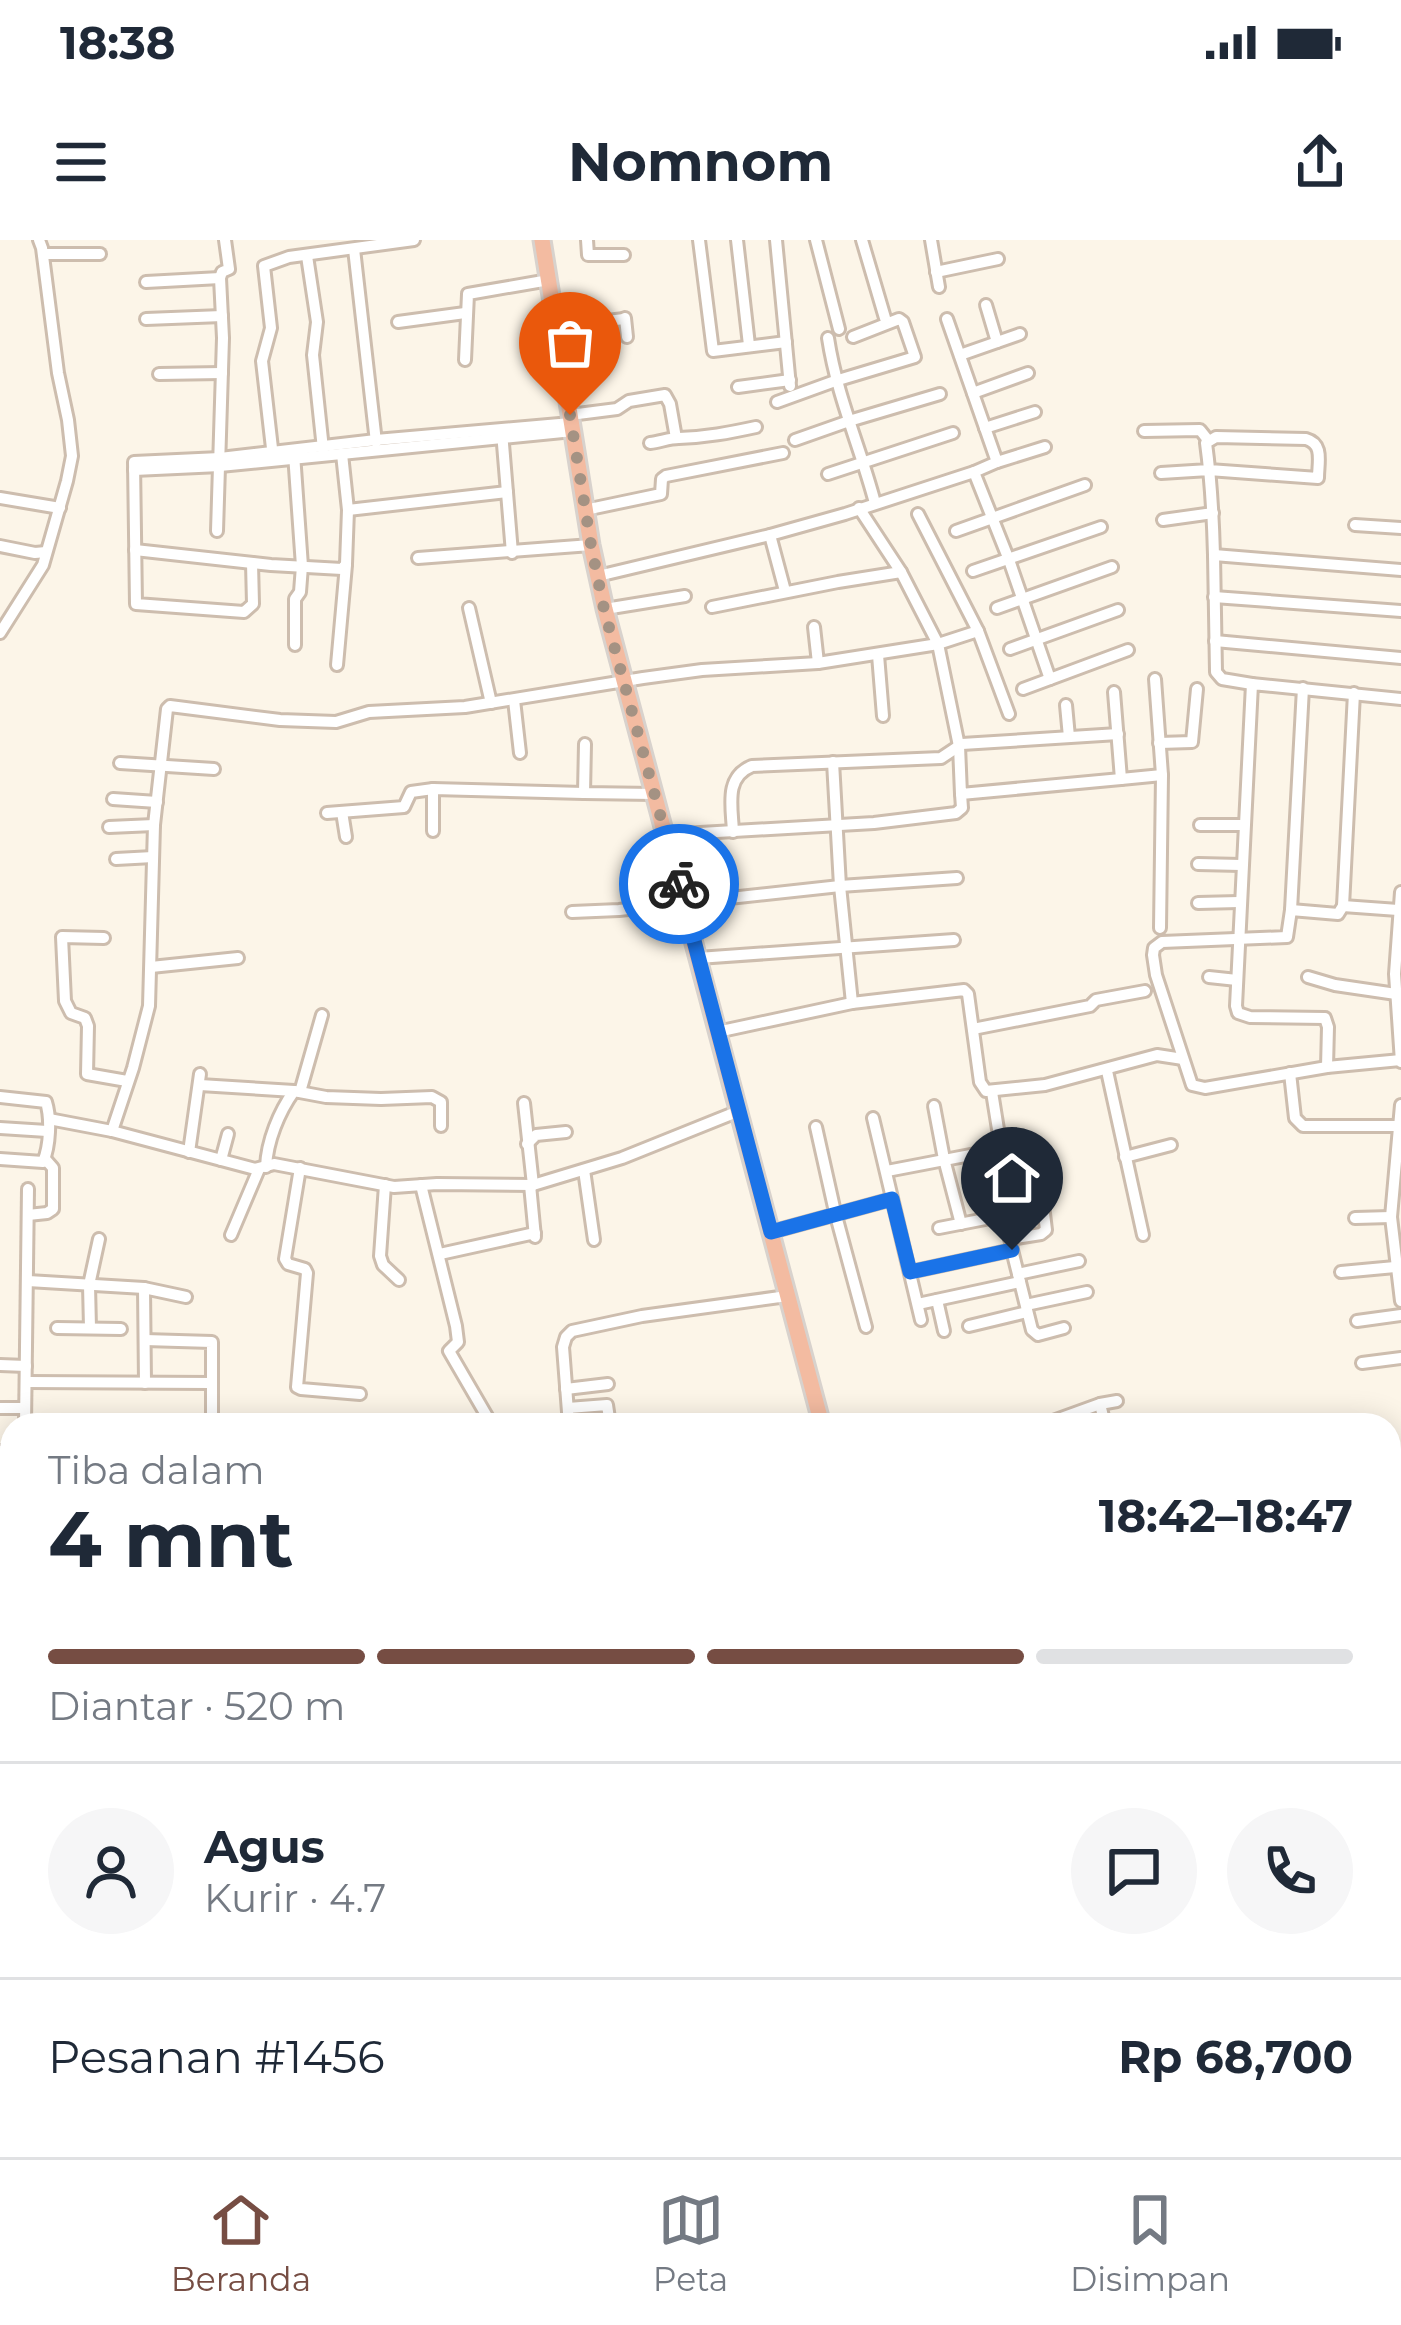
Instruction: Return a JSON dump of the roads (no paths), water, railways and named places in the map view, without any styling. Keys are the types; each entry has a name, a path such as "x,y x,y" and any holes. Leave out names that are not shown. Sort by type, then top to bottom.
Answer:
{"highway":[{"path":"542,240 604,609 819,1413"}],"street":[{"path":"0,633 41,569 72,456 39,240"},
{"path":"217,531 220,278 229,269 225,240"},
{"path":"287,240 289,256"},
{"path":"273,457 262,361 271,328 264,266 289,256 414,240"},
{"path":"587,240 588,255 624,255"},
{"path":"700,240 712,351 786,342"},
{"path":"737,240 749,346"},
{"path":"738,387 790,383 776,240"},
{"path":"816,240 839,329"},
{"path":"862,240 885,318"},
{"path":"931,240 939,287"},
{"path":"348,246 377,445"},
{"path":"43,254 100,254"},
{"path":"307,256 317,322 314,355 323,451"},
{"path":"936,272 998,259"},
{"path":"146,282 220,278"},
{"path":"465,360 465,299 470,292 549,280"},
{"path":"986,305 997,342"},
{"path":"398,322 465,313"},
{"path":"146,319 222,316"},
{"path":"556,327 625,319 627,337"},
{"path":"777,402 915,357 899,319 853,338"},
{"path":"947,319 997,462"},
{"path":"960,355 1020,334"},
{"path":"828,338 835,381 875,503"},
{"path":"973,393 1028,373"},
{"path":"159,374 222,374"},
{"path":"795,440 940,394"},
{"path":"252,563 253,604 244,612 140,606 135,600 134,470 502,433 571,423 629,401 665,395 676,438"},
{"path":"985,428 1035,412"},
{"path":"650,443 756,427"},
{"path":"1144,430 1200,430 1208,440"},
{"path":"502,433 512,553"},
{"path":"828,474 953,433"},
{"path":"1161,473 1209,470 1318,478 1315,441 1208,440"},
{"path":"1208,440 1217,676 1401,699"},
{"path":"323,451 342,454 377,445"},
{"path":"598,575 770,535 1045,447"},
{"path":"585,510 661,494 662,479 669,475 784,453"},
{"path":"294,454 302,566 295,599 295,645"},
{"path":"337,665 348,509 342,454"},
{"path":"974,472 1049,679"},
{"path":"956,531 1085,485"},
{"path":"348,509 507,493"},
{"path":"0,498 60,508"},
{"path":"666,835 837,826 962,808 958,746 938,644 901,572 859,508"},
{"path":"1163,520 1213,513"},
{"path":"918,514 978,631 1009,714"},
{"path":"1355,525 1401,528"},
{"path":"973,571 1100,527"},
{"path":"770,535 785,591"},
{"path":"418,557 591,545"},
{"path":"0,546 46,552"},
{"path":"135,550 339,570 346,566"},
{"path":"1214,555 1401,570"},
{"path":"997,608 1112,567"},
{"path":"712,607 901,572"},
{"path":"604,609 685,596"},
{"path":"1214,597 1401,610"},
{"path":"469,608 491,704"},
{"path":"1010,649 1118,610"},
{"path":"814,628 818,663"},
{"path":"112,1131 149,1006 154,825 167,710 172,705 280,720 336,722 369,712 491,704 702,670 878,655 978,631"},
{"path":"1215,640 1401,658"},
{"path":"1023,689 1128,650"},
{"path":"878,655 883,716"},
{"path":"1155,679 1162,775 1160,928"},
{"path":"1252,684 1236,1006 1242,1016 1325,1018 1328,1067"},
{"path":"1303,688 1287,937 1162,942 1154,948 1156,975 1192,1085 1200,1088 1328,1067 1401,1063 1396,994 1401,892"},
{"path":"1160,743 1192,742 1197,689"},
{"path":"1114,692 1121,779"},
{"path":"1291,910 1338,914 1343,906 1354,693"},
{"path":"514,700 520,753"},
{"path":"1066,705 1069,737"},
{"path":"733,832 732,786 745,768 945,757 958,746 1118,734"},
{"path":"584,794 585,744"},
{"path":"832,762 852,1003"},
{"path":"120,763 214,769"},
{"path":"961,794 1162,775"},
{"path":"327,813 404,807 411,792 434,789 654,794"},
{"path":"433,831 434,789"},
{"path":"113,799 157,802"},
{"path":"342,812 346,837"},
{"path":"109,827 154,825"},
{"path":"1200,825 1244,825"},
{"path":"116,859 153,857"},
{"path":"1198,864 1241,865"},
{"path":"572,912 957,878"},
{"path":"1198,903 1239,902"},
{"path":"1343,906 1398,910"},
{"path":"104,938 62,937 65,1001 71,1013 85,1018 88,1026 87,1074 127,1081"},
{"path":"698,958 955,940"},
{"path":"151,967 238,958"},
{"path":"1209,977 1237,980"},
{"path":"1308,977 1396,994"},
{"path":"717,1032 852,1003 964,990 980,1082 986,1091 1046,1085 1166,1054 1181,1058"},
{"path":"973,1030 1145,994"},
{"path":"231,1235 276,1125 297,1092 322,1015"},
{"path":"1107,1071 1142,1235"},
{"path":"1290,1073 1295,1118 1304,1126 1400,1133"},
{"path":"189,1152 200,1080 362,1099 432,1097 441,1102 442,1126"},
{"path":"992,1092 1006,1214 1026,1308 1035,1334 1064,1328"},
{"path":"0,1097 46,1102 52,1209 28,1215"},
{"path":"440,1254 535,1236 524,1103"},
{"path":"1401,1105 1391,1217 1401,1297"},
{"path":"934,1106 961,1224"},
{"path":"0,1128 48,1125 112,1131 220,1160 262,1168 274,1164 385,1185 532,1185 622,1158 739,1112"},
{"path":"873,1118 921,1320"},
{"path":"816,1126 866,1328"},
{"path":"527,1144 536,1135 566,1132"},
{"path":"220,1160 228,1135"},
{"path":"887,1171 999,1148 1031,1143 1036,1147 1044,1233 910,1272"},
{"path":"1126,1157 1171,1145"},
{"path":"0,1159 46,1160"},
{"path":"300,1168 285,1258 307,1273 297,1387 360,1394"},
{"path":"584,1170 594,1240"},
{"path":"385,1185 380,1256 399,1280"},
{"path":"421,1185 458,1342 449,1351 485,1413"},
{"path":"25,1413 28,1189"},
{"path":"771,1232 892,1199"},
{"path":"939,1228 1006,1214"},
{"path":"1354,1218 1391,1217"},
{"path":"477,1228 482,1246"},
{"path":"89,1328 89,1285 99,1239"},
{"path":"918,1304 1079,1261"},
{"path":"1341,1272 1395,1267"},
{"path":"28,1281 144,1288 186,1297"},
{"path":"144,1288 145,1383"},
{"path":"970,1326 1088,1292"},
{"path":"568,1413 563,1348 572,1330 788,1296"},
{"path":"937,1300 944,1331"},
{"path":"1357,1321 1401,1315"},
{"path":"57,1328 121,1329"},
{"path":"145,1340 209,1340 214,1345 212,1413"},
{"path":"1362,1363 1401,1358"},
{"path":"0,1365 26,1366"},
{"path":"26,1382 212,1383"},
{"path":"566,1389 608,1384"},
{"path":"1075,1413 1117,1401"},
{"path":"1100,1404 1102,1413"},
{"path":"568,1408 607,1405 608,1413"},
{"path":"0,1408 25,1408"}]}
